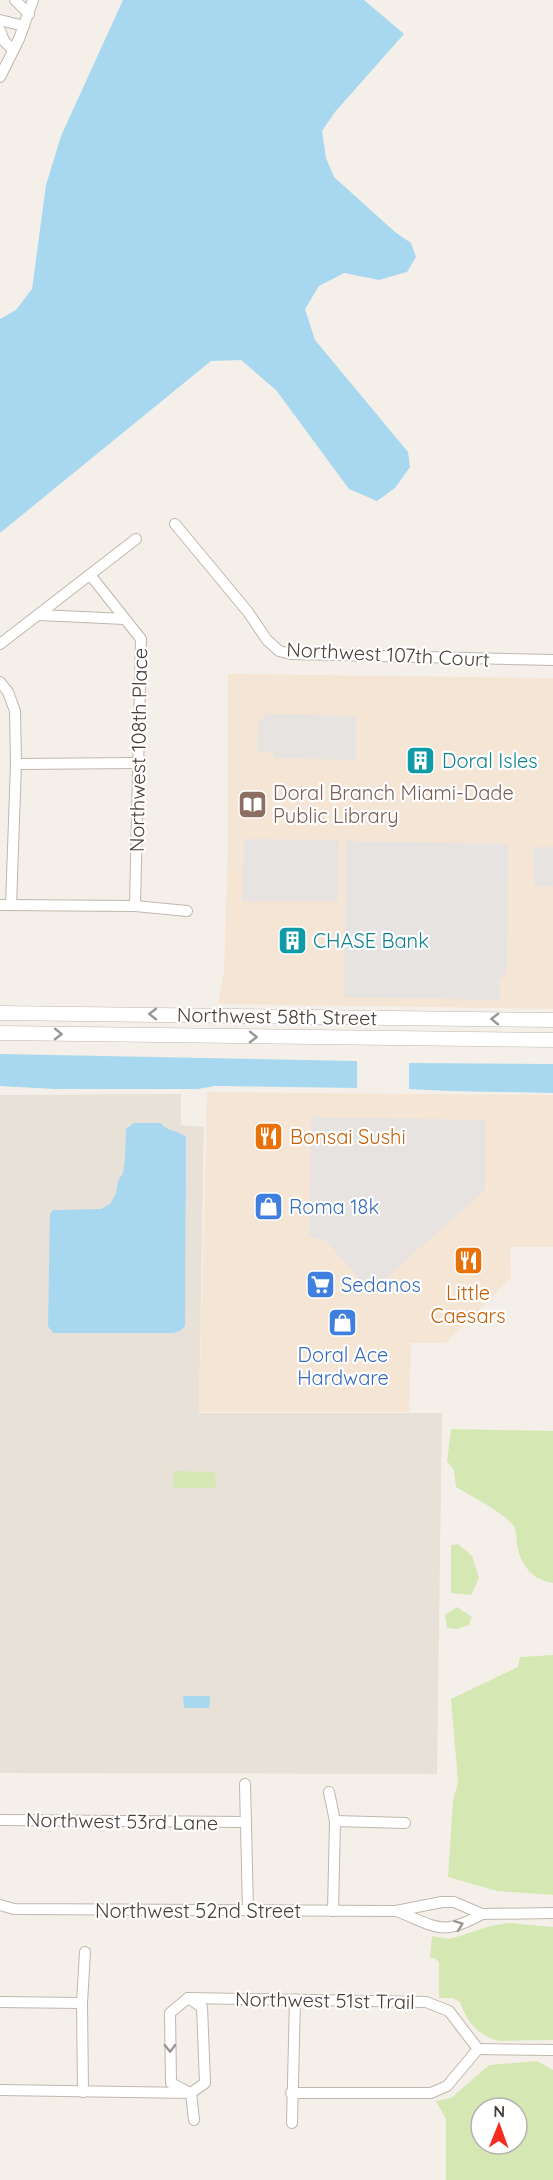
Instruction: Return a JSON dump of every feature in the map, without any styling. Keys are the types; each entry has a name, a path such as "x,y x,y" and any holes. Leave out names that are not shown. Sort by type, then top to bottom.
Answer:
{"street":[{"path":"15,0 29,14"},
{"path":"0,77 24,26 33,0"},
{"path":"0,20 24,26"},
{"path":"0,30 4,41 13,50"},
{"name":"Northwest 107th Court","path":"175,524 248,612 267,640 279,651 291,654 553,660"},
{"path":"0,644 136,540"},
{"name":"Northwest 108th Place","path":"91,576 141,639 135,906"},
{"path":"39,615 125,619"},
{"path":"0,682 8,692 15,711 16,764 5,905 135,906 187,911"},
{"path":"16,764 138,763"},
{"name":"Northwest 58th Street","path":"0,1013 553,1020"},
{"name":"Northwest 58th Street","path":"0,1033 553,1040"},
{"path":"245,1784 244,1822 248,1910"},
{"path":"329,1792 335,1821 333,1911"},
{"name":"Northwest 53rd Lane","path":"0,1820 244,1822"},
{"path":"335,1821 405,1823"},
{"name":"Northwest 52nd Street","path":"0,1905 14,1909 396,1911 432,1903 454,1902 482,1914 551,1914"},
{"path":"431,1925 432,1903"},
{"name":"Northwest 52nd Street","path":"396,1911 431,1925 450,1929 463,1925 482,1914"},
{"path":"83,2092 82,2003 85,1952"},
{"path":"0,2090 191,2093 205,2083 202,2007 188,1998 170,2013 171,2083 191,2093"},
{"name":"Northwest 51st Trail","path":"188,1998 426,2002 449,2011 478,2049"},
{"path":"292,2123 295,1999"},
{"path":"0,2002 82,2003"},
{"path":"291,2093 431,2093 447,2086 478,2049 553,2050"},
{"path":"191,2093 194,2120"}],"shaded area":[{"path":"228,674 553,678 553,1009 218,1004 224,971 228,845"},
{"path":"267,714 356,716 356,760 274,758 273,753 257,752 258,723"},
{"path":"244,839 339,840 338,901 242,901"},
{"path":"346,841 508,844 507,972 499,981 500,1000 344,997"},
{"path":"533,847 553,847 553,887 534,886"},
{"path":"207,1092 553,1095 553,1247 510,1247 511,1278 446,1343 411,1343 409,1412 199,1412"},
{"path":"181,1094 181,1125 204,1127 199,1413 442,1413 437,1774 0,1773 0,1095"},
{"path":"311,1117 485,1120 485,1190 376,1287 362,1287 355,1273 325,1240 309,1237"}],"green space":[{"path":"451,1429 553,1431 553,1583 539,1579 525,1565 517,1545 515,1529 510,1522 456,1487 454,1470 447,1461"},
{"path":"174,1471 215,1472 216,1488 173,1488"},
{"path":"458,1544 472,1556 479,1578 471,1595 451,1593 451,1545"},
{"path":"457,1607 472,1617 469,1625 457,1629 447,1628 445,1615"},
{"path":"553,1655 553,1895 497,1891 448,1877 453,1801 458,1782 451,1699 518,1667 520,1657"},
{"path":"509,1923 553,1927 553,2040 499,2041 474,2027 460,2002 452,1998 439,1998 439,1962 430,1958 432,1936 450,1939 490,1926"},
{"path":"537,2061 553,2070 553,2180 446,2180 446,2119 436,2101 451,2098 489,2065"}],"water":[{"path":"123,0 364,0 404,34 335,112 322,131 326,158 334,177 395,232 411,243 416,257 407,272 379,280 344,273 319,286 305,309 315,340 408,452 410,467 395,488 377,501 349,489 276,390 241,360 211,361 0,533 0,319 16,310 32,289 46,185 61,136"},
{"path":"0,1054 357,1061 357,1088 215,1086 198,1089 55,1089 0,1086"},
{"path":"409,1063 553,1064 553,1093 409,1089"},
{"path":"134,1123 161,1123 166,1128 186,1137 185,1326 173,1333 53,1333 48,1326 50,1214 53,1210 101,1209 110,1204 123,1173 126,1129"},
{"path":"183,1696 210,1696 209,1708 184,1708"}],"place":[{"name":"Doral Isles","path":"421,760"},
{"name":"Doral Branch Miami-Dade Public Library","path":"252,804"},
{"name":"CHASE Bank","path":"292,940"},
{"name":"Bonsai Sushi","path":"269,1136"},
{"name":"Roma 18k","path":"268,1206"},
{"name":"Little Caesars","path":"468,1261"},
{"name":"Sedanos","path":"320,1284"},
{"name":"Doral Ace Hardware","path":"343,1323"}]}
